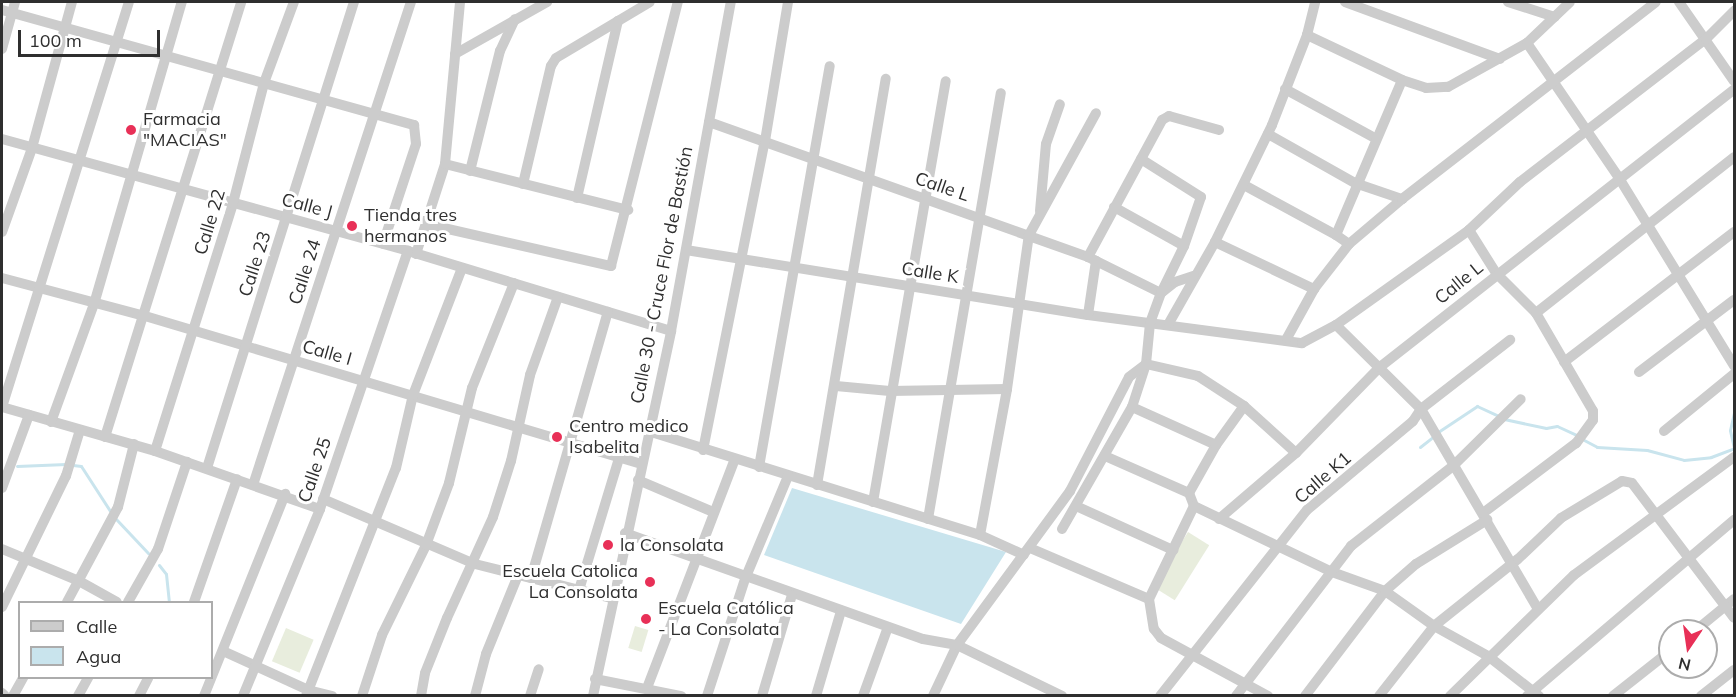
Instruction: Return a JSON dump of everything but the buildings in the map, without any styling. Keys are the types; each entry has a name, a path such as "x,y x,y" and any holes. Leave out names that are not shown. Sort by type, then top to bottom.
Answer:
{"street":[{"path":"2,232 32,148 72,2"},
{"path":"129,2 2,407 134,444 254,485 321,504 475,564 611,598"},
{"path":"51,422 94,304 182,2"},
{"path":"105,437 145,316 241,2"},
{"name":"Calle 22","path":"155,451 233,203 264,83 294,2"},
{"name":"Calle 23","path":"207,468 354,2"},
{"name":"Calle 24","path":"254,485 373,113 411,2"},
{"name":"Calle 25","path":"243,696 321,504 363,380 412,252 426,224 445,164 460,2"},
{"path":"455,54 547,2"},
{"path":"523,184 551,66 556,58 650,2"},
{"path":"426,224 607,267 615,261 678,2"},
{"name":"Calle 30 - Cruce Flor de Bastión","path":"593,696 611,598 671,331 731,2"},
{"path":"703,450 765,141 788,2"},
{"path":"1169,323 1215,242 1268,134 1307,35 1315,2"},
{"path":"1345,2 1500,59"},
{"path":"1508,2 1555,17"},
{"path":"1307,35 1402,80 1426,88 1448,87 1527,43 1570,2"},
{"path":"1287,338 1314,289 1349,244 1402,199 1556,82 1656,2"},
{"path":"1679,2 1734,81"},
{"path":"2,49 9,8 65,27 414,125 416,144 382,244"},
{"name":"Calle K","path":"686,249 1088,315 1287,338 1302,343 1336,325 1469,230 1520,182 1706,39 1734,11"},
{"path":"470,171 500,51 515,19"},
{"path":"577,198 618,21"},
{"path":"1527,43 1556,82 1619,178 1709,320 1734,366"},
{"path":"759,467 816,160 830,66"},
{"path":"817,485 836,386 886,79"},
{"path":"1336,235 1355,183 1402,80"},
{"path":"873,502 908,286 926,199 946,81"},
{"path":"1285,89 1376,138"},
{"name":"Calle L","path":"1219,519 1296,453 1380,367 1496,273 1734,89"},
{"path":"928,519 947,390 1001,93"},
{"path":"1040,214 1046,144 1059,104"},
{"path":"980,535 1007,389 1029,235 1096,113"},
{"path":"1088,315 1092,259 1113,207 1162,120 1169,116 1219,130"},
{"name":"Calle L","path":"709,122 1029,235 1092,259 1161,293"},
{"path":"1268,134 1355,183 1402,199"},
{"name":"Calle J","path":"2,139 412,252 671,331"},
{"path":"1536,313 1647,222 1734,156"},
{"path":"1062,529 1132,407 1146,364 1150,323 1161,293 1184,246 1201,197 1197,191 1141,159"},
{"path":"445,164 628,210"},
{"path":"1244,185 1349,244"},
{"path":"1113,207 1184,246"},
{"path":"1305,696 1385,591 1416,564 1485,517 1576,443 1593,420 1593,411 1536,313 1496,273 1469,230"},
{"path":"1564,362 1734,232"},
{"path":"1215,242 1314,289"},
{"path":"307,693 396,468 413,395 462,268"},
{"path":"1161,293 1175,282 1194,276"},
{"name":"Calle I","path":"2,278 145,316 192,332 363,380 641,464"},
{"path":"362,696 382,635 426,545 449,483 466,412 491,335 514,283"},
{"path":"421,696 425,673 447,618 475,564 511,461 530,375 558,297"},
{"path":"1639,372 1734,300"},
{"path":"531,578 573,444 608,312"},
{"path":"1336,325 1421,409 1514,562 1538,609"},
{"name":"Calle K1","path":"1160,696 1280,548 1307,510 1413,421 1421,409 1510,339"},
{"path":"1146,364 1198,376 1245,406 1296,453"},
{"path":"933,696 957,645 1070,491 1129,377 1146,364"},
{"path":"1664,431 1734,374"},
{"path":"836,386 890,392 1007,389"},
{"path":"1236,696 1358,540 1453,465 1521,399"},
{"path":"1189,493 1216,446 1245,406"},
{"path":"1132,407 1216,446"},
{"path":"2,488 29,416"},
{"path":"2,607 28,559 66,476 80,430"},
{"path":"648,431 734,461 980,535 1149,599"},
{"path":"68,601 118,507 134,444"},
{"path":"1105,456 1189,493 1194,506 1219,519 1332,572 1385,591 1434,626 1488,656 1533,693 1734,520"},
{"path":"1450,696 1488,656 1574,575 1653,513 1734,457"},
{"path":"579,590 619,458"},
{"path":"647,688 734,461"},
{"path":"129,601 158,549 187,462"},
{"path":"707,696 746,579 788,476"},
{"path":"195,601 237,479"},
{"path":"638,480 713,512"},
{"path":"1379,696 1434,626 1514,562 1584,501 1617,482 1632,483 1689,560 1730,602 1734,618"},
{"path":"213,675 285,494"},
{"path":"1076,506 1173,550"},
{"path":"1194,506 1149,599 1154,629 1194,655 1268,696"},
{"path":"625,533 792,595 888,627 957,645 1062,696"},
{"path":"2,549 80,581 114,601"},
{"path":"475,696 486,654 518,575"},
{"path":"762,696 792,595"},
{"path":"1709,619 1730,602"},
{"path":"816,696 841,611"},
{"path":"862,696 888,627"},
{"path":"223,651 257,665 307,693 332,696"},
{"path":"1613,696 1658,660"},
{"path":"530,696 538,669"},
{"path":"1701,696 1734,670"},
{"path":"13,696 22,679"},
{"path":"78,696 87,679"},
{"path":"139,696 148,679"},
{"path":"204,696 211,679"},
{"path":"595,679 681,696"}],"green space":[{"path":"1188,532 1209,545 1175,600 1154,587"},
{"path":"635,626 648,630 642,652 628,648"},
{"path":"286,628 314,640 300,673 272,661"}],"water":[{"path":"792,488 1006,552 961,624 764,555"}],"waterway":[{"path":"1438,432 1477,406 1498,416"},
{"path":"1584,440 1597,447 1647,450 1684,460 1711,457 1734,448 1730,430 1734,413"},
{"path":"1504,419 1546,428 1557,426 1578,436"},
{"path":"1420,447 1433,437"},
{"path":"17,466 66,464"},
{"path":"73,465 81,466 112,514"},
{"path":"116,519 148,553"},
{"path":"159,565 166,574 169,601"}],"place":[{"name":"Farmacia \"MACIAS\"","path":"131,130"},
{"name":"Tienda tres hermanos","path":"352,226"},
{"name":"Centro medico Isabelita","path":"557,437"},
{"name":"la Consolata","path":"608,545"},
{"name":"Escuela Catolica La Consolata","path":"650,582"},
{"name":"Escuela Católica - La Consolata","path":"646,619"}]}
